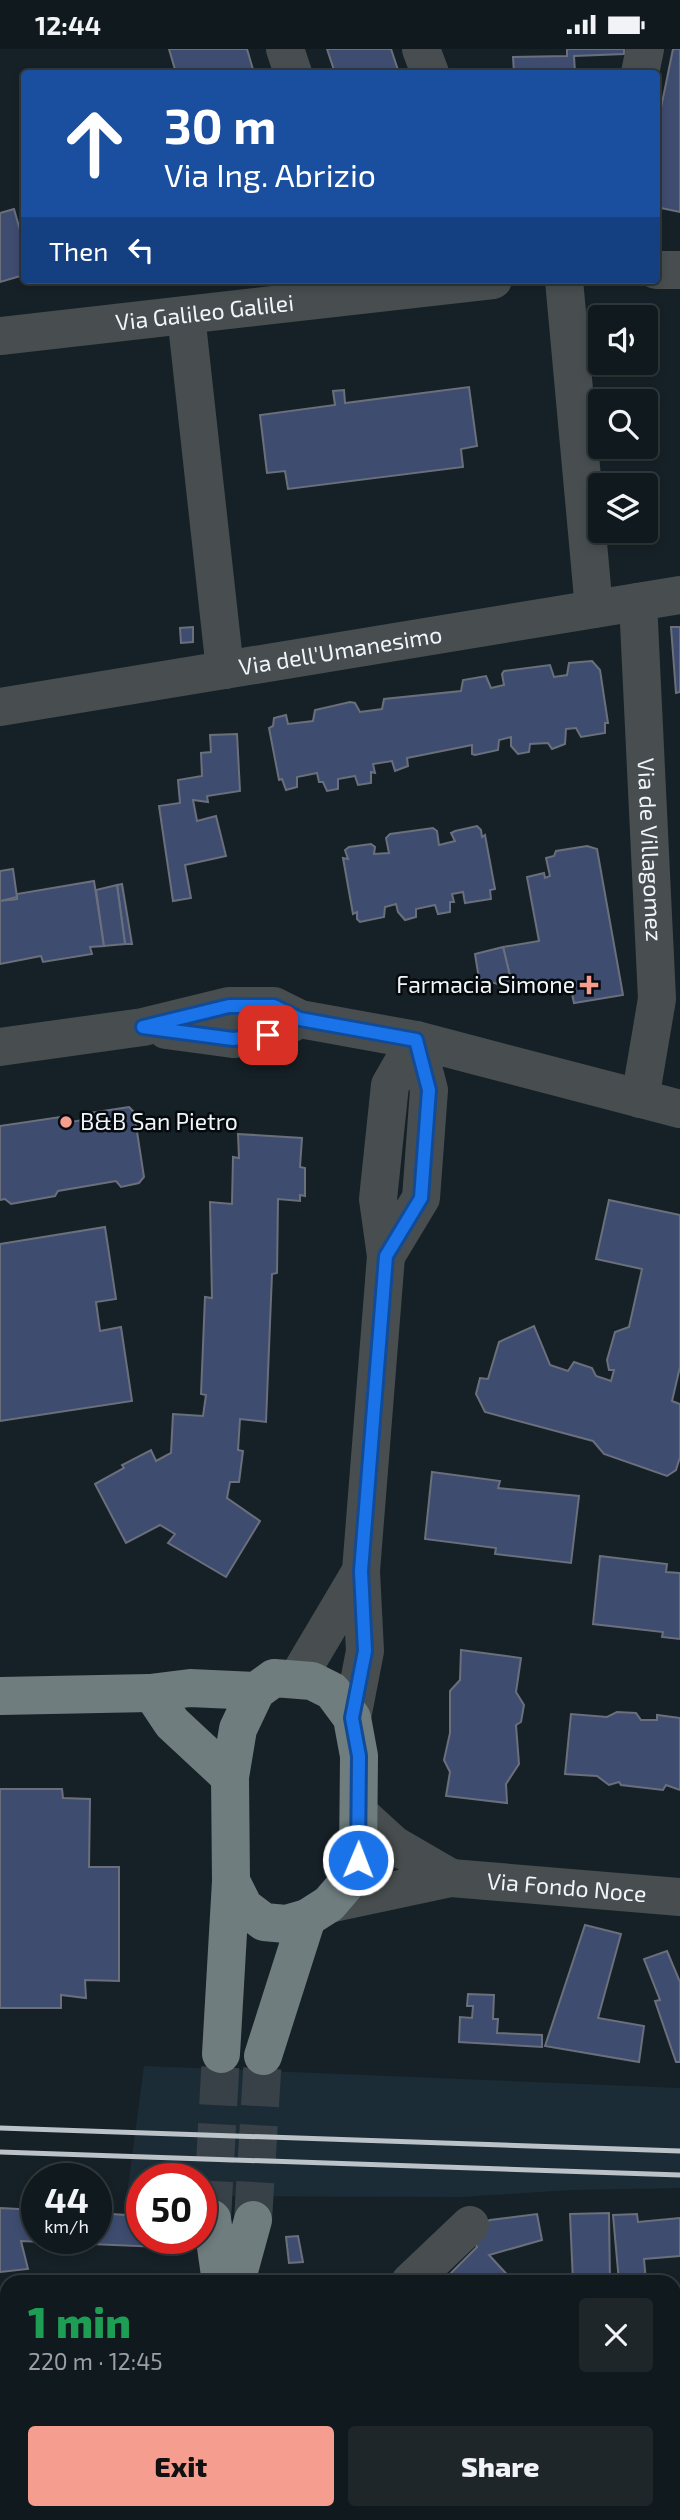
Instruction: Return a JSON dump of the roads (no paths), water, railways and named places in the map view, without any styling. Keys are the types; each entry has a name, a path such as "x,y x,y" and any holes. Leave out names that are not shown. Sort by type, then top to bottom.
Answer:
{"main road":[{"path":"221,2054 231,1881 230,1777 238,1729 256,1691 274,1678 312,1681 332,1691 352,1718 359,1756 358,1860 347,1883 318,1911 286,1924 264,1922 244,1907 231,1881"},
{"path":"0,1696 152,1693 190,1688 256,1691"},
{"path":"152,1693 172,1723 230,1777"},
{"path":"264,2056 318,1911"},
{"path":"238,2275 253,2220"},
{"path":"217,2254 220,2275"}],"street":[{"path":"285,49 292,70"},
{"path":"421,49 429,70"},
{"path":"641,70 645,49"},
{"path":"660,270 680,270"},
{"name":"Via Galileo Galilei","path":"0,336 186,315 365,287 419,284"},
{"path":"564,284 594,609"},
{"path":"186,315 225,670"},
{"name":"Via dell'Umanesimo","path":"0,707 680,595"},
{"name":"Via de Villagomez","path":"638,602 657,999 640,1099"},
{"path":"0,1047 143,1027 233,1039 268,1035 300,1019 416,1040 680,1109"},
{"path":"352,1718 365,1651 361,1571 386,1256 421,1198 429,1090 416,1040"},
{"path":"297,1679 361,1571"},
{"name":"Via Fondo Noce","path":"359,1813 394,1846 451,1878"},
{"name":"Via Fondo Noce","path":"318,1911 451,1878 680,1897"},
{"path":"417,2275 470,2225"}],"tunnel":[{"path":"215,2163 221,2054"},
{"path":"253,2220 263,2056"}],"railway":[{"path":"0,2128 680,2151"},
{"path":"0,2152 680,2175"}],"place":[{"name":"Farmacia Simone","path":"589,985"},
{"name":"B&B San Pietro","path":"66,1122"}]}
